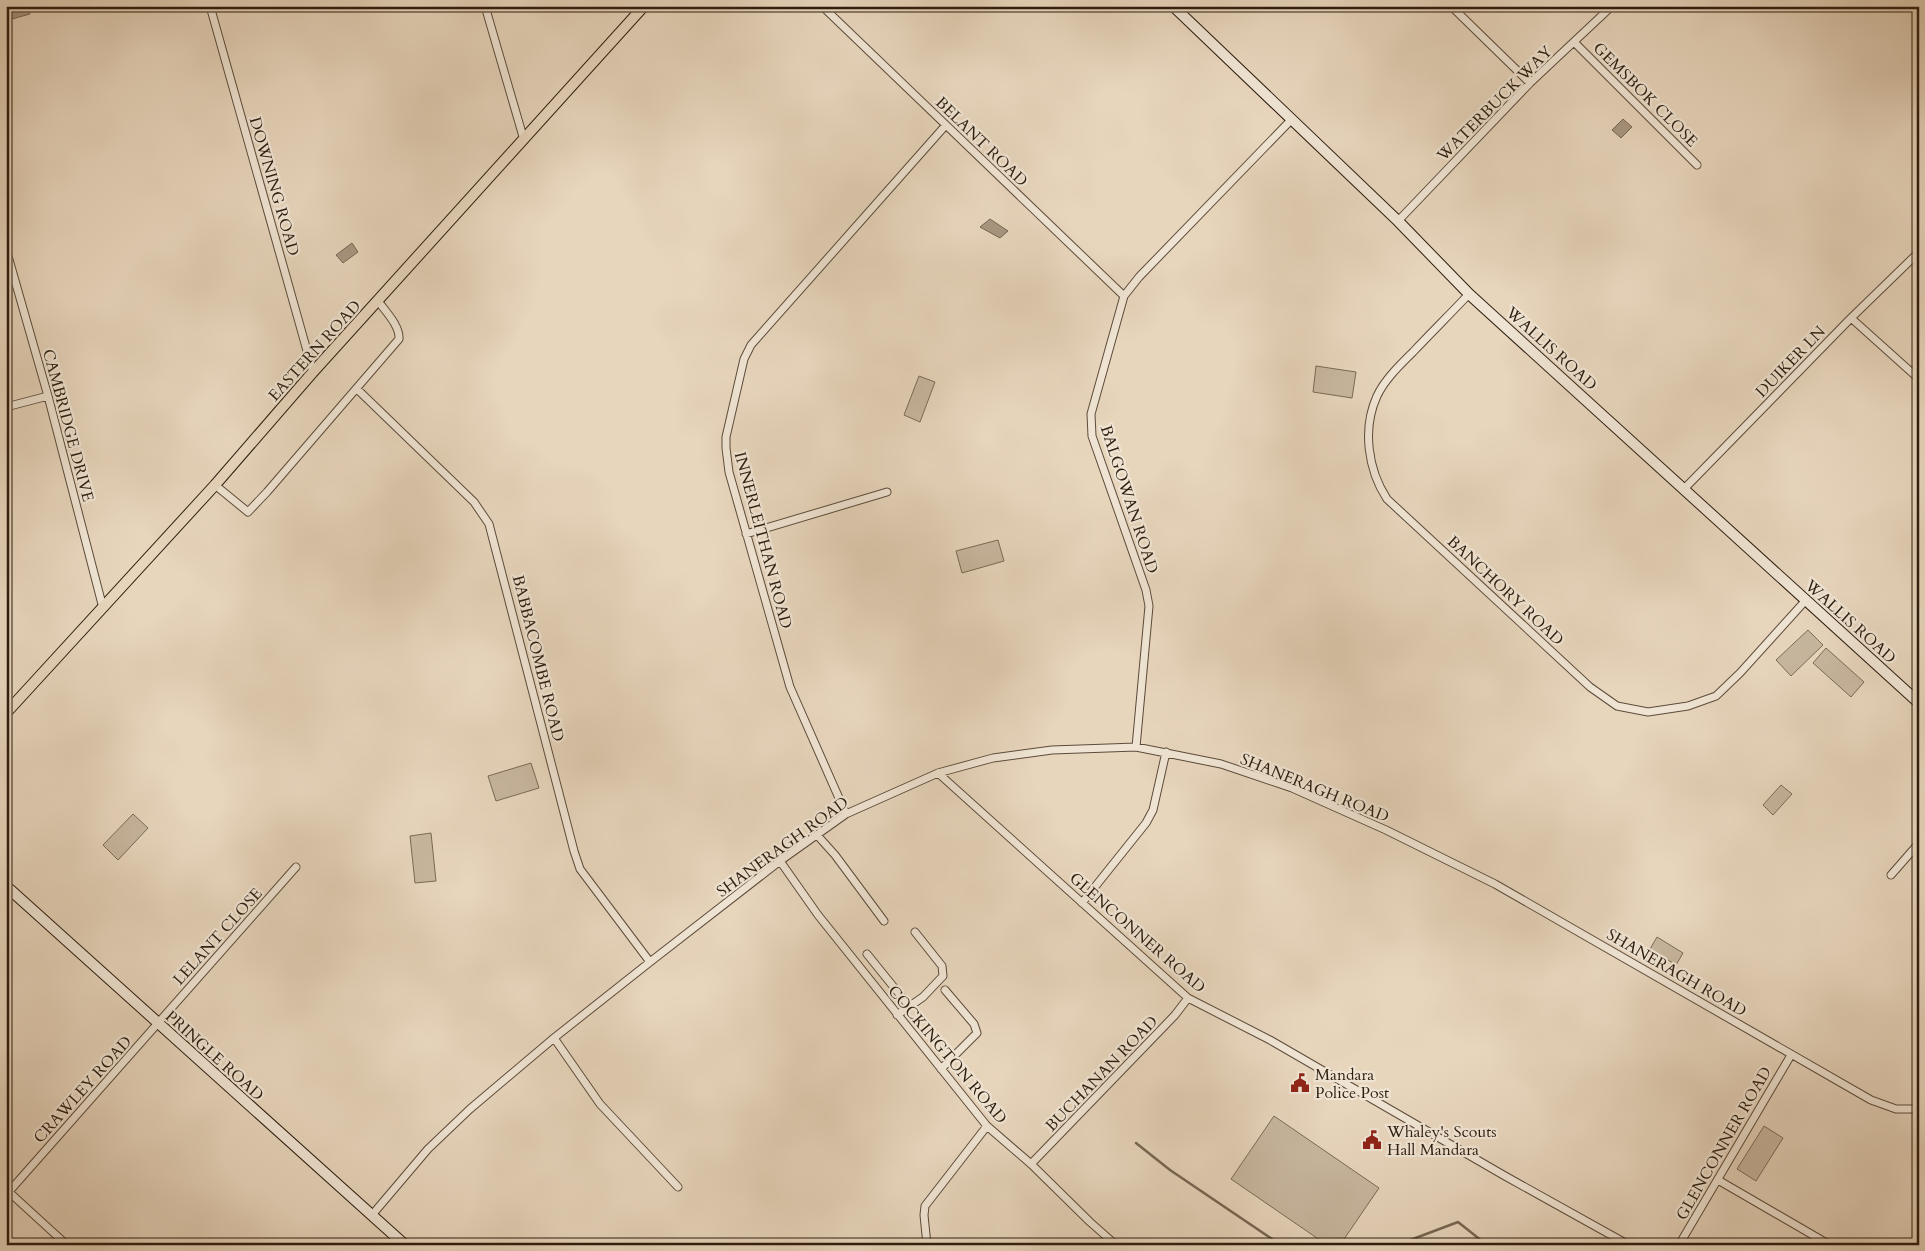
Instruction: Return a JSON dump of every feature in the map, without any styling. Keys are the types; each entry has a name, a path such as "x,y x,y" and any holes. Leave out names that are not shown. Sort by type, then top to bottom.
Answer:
{"main road":[{"name":"EASTERN ROAD","path":"6,713 215,485 313,372 644,6"}],"street":[{"name":"DOWNING ROAD","path":"210,6 313,372"},
{"path":"485,6 524,140"},
{"name":"BELANT ROAD","path":"822,6 1124,296"},
{"name":"WALLIS ROAD","path":"1173,6 1398,221 1470,294 1919,703"},
{"path":"1451,6 1530,83"},
{"name":"WATERBUCK WAY","path":"1398,221 1530,83 1575,43 1612,6"},
{"name":"GEMSBOK CLOSE","path":"1575,43 1697,165"},
{"name":"BALGOWAN ROAD","path":"1136,747 1148,606 1146,590 1092,436 1091,414 1124,296 1139,276 1292,120"},
{"name":"INNERLEITHAN ROAD","path":"846,814 790,687 729,472 726,448 732,408 744,359 758,336 945,126"},
{"name":"CAMBRIDGE DRIVE","path":"6,249 48,396 103,608"},
{"name":"DUIKER LN","path":"1683,490 1918,252"},
{"name":"BANCHORY ROAD","path":"1470,294 1396,369 1377,397 1369,428 1372,469 1378,485 1387,499 1590,687 1617,706 1648,712 1688,706 1716,696 1740,673 1806,600"},
{"path":"215,485 248,512 357,389 400,336 396,326 378,301"},
{"path":"1851,318 1919,380"},
{"name":"BABBACOMBE ROAD","path":"357,389 474,502 489,524 580,869 650,962"},
{"path":"6,408 48,396"},
{"path":"746,534 887,492"},
{"name":"SHANERAGH ROAD","path":"372,1215 428,1149 470,1109 554,1038 650,962 780,861 846,814 938,773 993,758 1026,752 1136,747 1220,764 1292,788 1386,830 1495,884 1871,1100 1896,1109 1919,1109"},
{"path":"1082,903 1146,823 1152,810 1166,752"},
{"name":"GLENCONNER ROAD","path":"938,773 1188,998 1270,1040 1505,1176 1629,1245"},
{"path":"817,835 836,854 884,921"},
{"path":"1891,875 1919,843"},
{"name":"COCKINGTON ROAD","path":"780,861 818,915 896,1015 987,1126 1031,1164 1116,1245"},
{"name":"LELANT CLOSE","path":"158,1024 296,867"},
{"name":"PRINGLE ROAD","path":"6,886 405,1245"},
{"path":"896,1015 923,997 943,976 942,966 915,932"},
{"path":"867,954 909,1006"},
{"path":"941,1069 977,1033 974,1024 946,990"},
{"name":"BUCHANAN ROAD","path":"1031,1164 1175,1015 1188,998"},
{"name":"CRAWLEY ROAD","path":"8,1193 158,1024"},
{"path":"554,1038 600,1104 678,1186"},
{"name":"GLENCONNER ROAD","path":"1679,1245 1791,1055"},
{"path":"927,1245 924,1215 926,1206 987,1126"},
{"path":"1718,1180 1830,1245"},
{"path":"8,1193 66,1245"}],"shaded area":[{"path":"28,6 30,14 12,19 9,8"},
{"path":"1623,119 1632,127 1621,138 1612,130"},
{"path":"990,219 1008,231 1000,238 980,227"},
{"path":"352,243 358,252 343,263 336,255"},
{"path":"1316,366 1356,372 1352,398 1313,392"},
{"path":"919,376 935,382 920,422 904,415"},
{"path":"998,540 1004,561 962,573 956,551"},
{"path":"1808,630 1823,645 1791,676 1776,660"},
{"path":"1826,648 1864,682 1851,697 1813,663"},
{"path":"531,763 539,788 496,801 488,776"},
{"path":"1781,785 1792,794 1773,815 1763,805"},
{"path":"133,814 148,828 118,860 103,845"},
{"path":"431,833 436,881 415,883 410,836"},
{"path":"1657,937 1683,953 1676,965 1650,949"},
{"path":"1274,1116 1379,1188 1340,1245 1327,1245 1231,1179"},
{"path":"1764,1126 1783,1138 1756,1181 1737,1169"}],"waterway":[{"path":"1136,1143 1170,1170 1281,1245"},
{"path":"1397,1245 1458,1222 1487,1245"}],"place":[{"name":"Mandara Police Post","path":"1300,1083"},
{"name":"Whaley's Scouts Hall Mandara","path":"1372,1140"}]}
